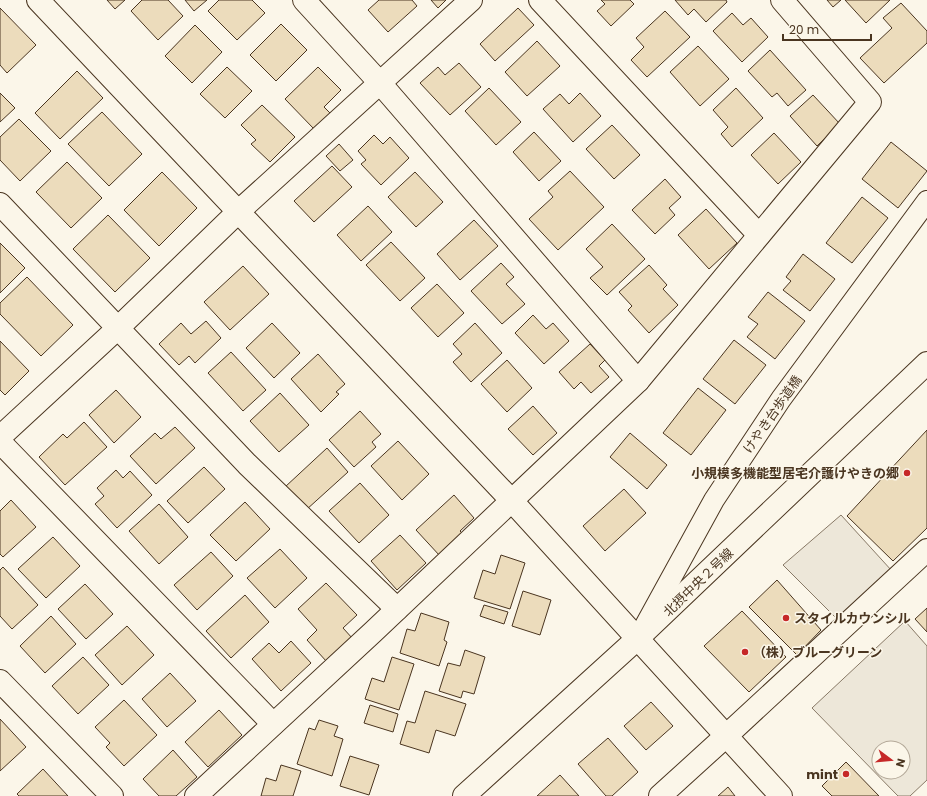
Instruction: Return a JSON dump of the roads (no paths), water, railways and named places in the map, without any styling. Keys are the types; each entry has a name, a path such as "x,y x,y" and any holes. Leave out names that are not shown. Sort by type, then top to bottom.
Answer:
{"street":[{"path":"38,0 512,501 781,796"},
{"path":"304,0 380,83 638,381"},
{"path":"0,437 118,328 239,211 471,0"},
{"path":"540,0 759,235"},
{"path":"196,796 397,609 638,381 870,102 782,0"},
{"name":"けやき台歩道橋","path":"637,639 714,500 782,399 927,201"},
{"path":"0,204 247,464 397,609"},
{"name":"北摂中央２号線","path":"464,796 637,639 927,363"},
{"path":"0,442 273,724"},
{"path":"660,796 927,550"},
{"path":"0,681 112,796"}],"place":[{"name":"小規模多機能型居宅介護けやきの郷","path":"907,473"},
{"name":"スタイルカウンシル","path":"786,618"},
{"name":"（株）ブルーグリーン","path":"745,652"},
{"name":"mint","path":"846,774"}]}
